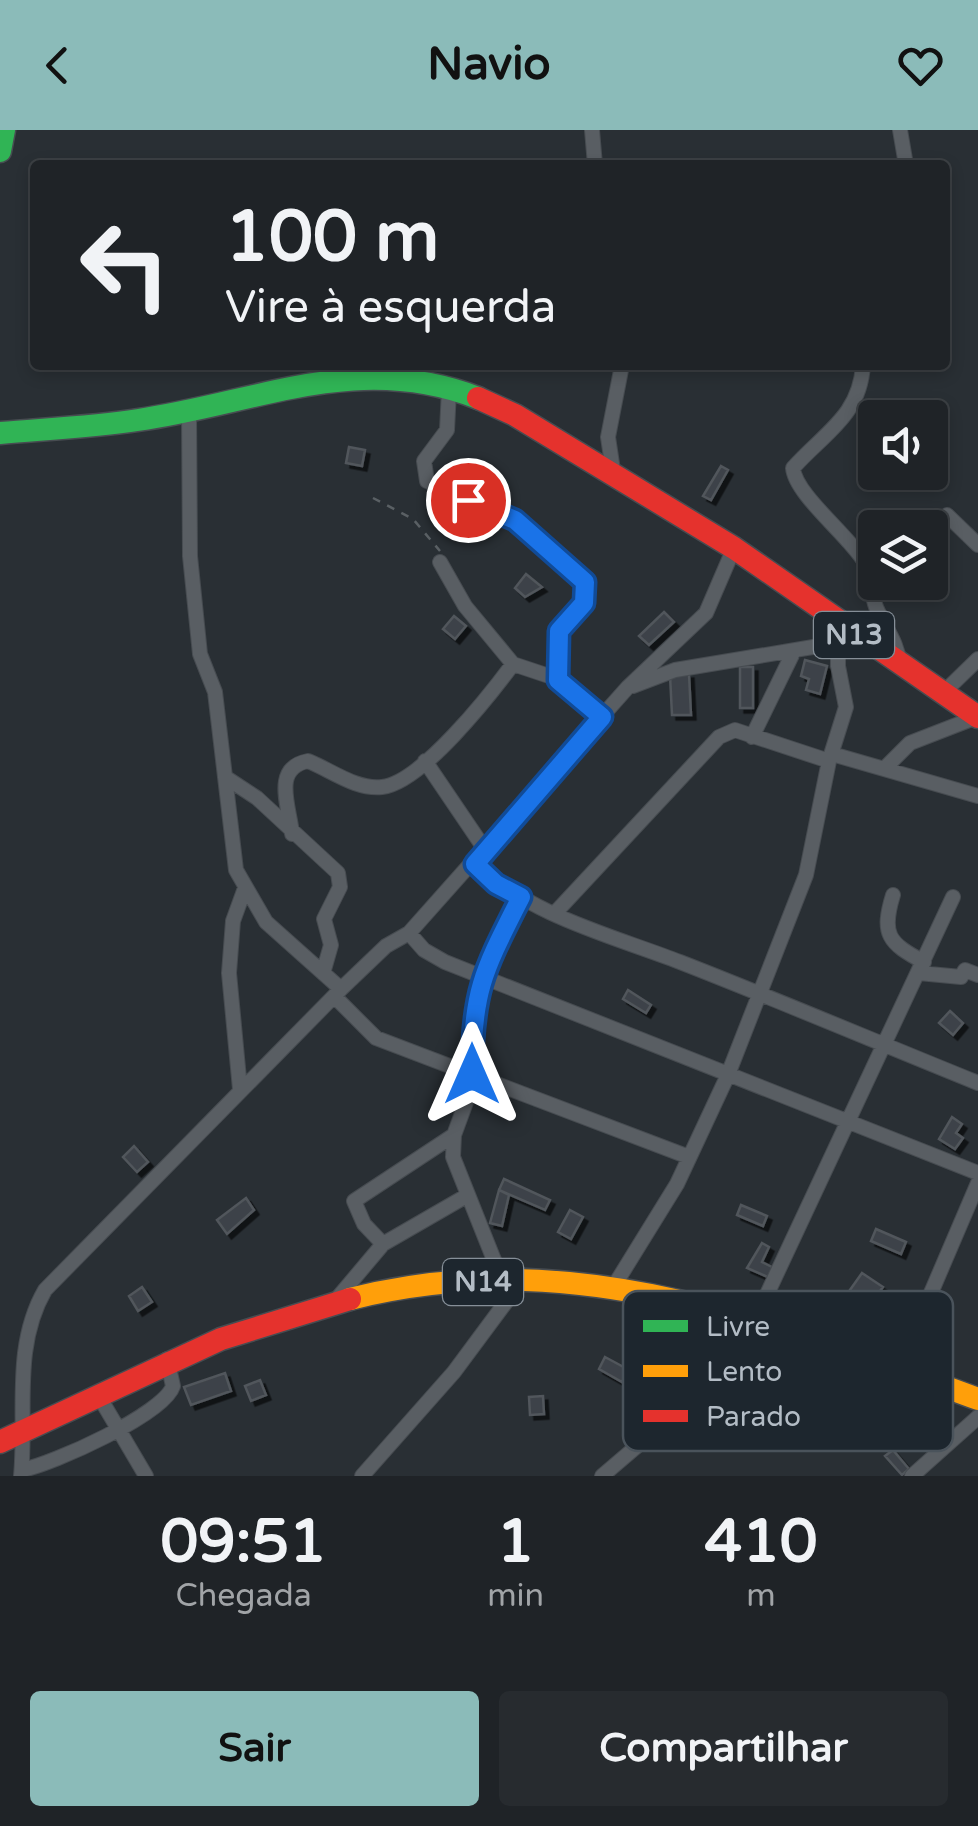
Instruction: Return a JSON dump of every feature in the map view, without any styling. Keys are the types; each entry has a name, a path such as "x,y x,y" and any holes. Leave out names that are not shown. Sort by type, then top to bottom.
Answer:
{"main road":[{"path":"0,151 4,130"},
{"name":"N13","path":"0,433 189,411 325,379 371,376 449,390 515,414 734,548 837,634 900,664 978,717"},
{"name":"N14","path":"10,1437 232,1331 335,1301 513,1279 639,1291"},
{"name":"N14","path":"953,1390 978,1399"}],"street":[{"path":"592,130 594,160"},
{"path":"900,130 905,160"},
{"path":"614,478 608,437 621,370"},
{"path":"863,370 856,402 846,418 794,468 794,479 801,492 834,520 867,566 877,609 897,641 900,664"},
{"path":"449,390 447,430 424,462 427,482 515,520 585,582 584,603 559,631 558,680"},
{"path":"189,411 190,556 200,654 215,692 236,870 266,922 323,972 376,1038 689,1157"},
{"path":"948,517 978,545"},
{"path":"167,1359 174,1375 170,1396 66,1457 22,1473 10,1437 28,1332 45,1290 240,1089 386,946 409,933 475,864 628,688 706,614 734,548"},
{"path":"440,562 466,606 512,664 558,680 602,717"},
{"path":"614,1286 689,1157 727,1077 806,876 847,695 840,682 837,634 793,653 675,670 628,688"},
{"path":"752,737 793,653"},
{"path":"943,693 978,659"},
{"path":"292,834 284,785 300,762 308,761 362,785 383,787 425,761 480,708 512,664"},
{"path":"884,768 910,743 978,717"},
{"path":"555,913 719,737 735,730 978,796"},
{"path":"425,761 486,851"},
{"path":"225,777 258,798 340,878 326,910 331,945 323,972"},
{"path":"475,864 496,884 602,937 978,1082"},
{"path":"240,1089 229,973 233,921 245,888"},
{"path":"893,895 884,923 891,939 922,968 961,977 965,970 978,976"},
{"path":"362,1476 454,1372 513,1279 468,1195 453,1157 454,1135 474,1075 472,1018 481,975 521,897"},
{"path":"769,1291 953,897"},
{"path":"409,933 424,950 481,975 727,1077 978,1174"},
{"path":"383,1244 364,1224 354,1201 454,1135"},
{"path":"932,1291 978,1182"},
{"path":"335,1301 383,1244 468,1195"},
{"path":"97,1393 114,1428 146,1476"},
{"path":"953,1440 978,1418"},
{"path":"602,1476 631,1451"},
{"path":"912,1476 940,1451"}],"path":[{"path":"374,498 427,531 440,548 440,562"}],"building":[{"path":"349,447 365,450 362,466 346,463"},
{"path":"721,466 728,470 711,500 703,496"},
{"path":"526,574 542,587 525,597 515,588"},
{"path":"664,612 674,622 649,645 639,636"},
{"path":"454,616 466,626 455,639 443,629"},
{"path":"805,660 827,666 820,694 806,690 809,679 801,676"},
{"path":"740,667 753,667 753,708 740,708"},
{"path":"689,674 691,715 672,715 670,675"},
{"path":"628,990 651,1005 646,1013 623,999"},
{"path":"950,1011 963,1023 953,1035 939,1023"},
{"path":"952,1117 962,1124 956,1133 963,1138 955,1149 939,1139"},
{"path":"134,1146 148,1162 137,1172 123,1157"},
{"path":"504,1179 550,1200 545,1210 499,1190"},
{"path":"499,1190 509,1195 502,1226 490,1223"},
{"path":"246,1198 254,1210 227,1234 217,1220"},
{"path":"741,1205 767,1216 763,1226 737,1215"},
{"path":"570,1210 583,1217 571,1239 558,1232"},
{"path":"876,1229 906,1242 901,1254 871,1241"},
{"path":"762,1243 769,1247 762,1262 774,1268 770,1278 747,1268"},
{"path":"862,1273 883,1287 880,1291 849,1291"},
{"path":"142,1287 152,1302 138,1311 129,1296"},
{"path":"605,1357 623,1367 623,1380 622,1382 599,1369"},
{"path":"225,1373 231,1391 191,1405 184,1387"},
{"path":"260,1380 266,1395 251,1401 245,1386"},
{"path":"543,1396 544,1414 530,1415 529,1397"},
{"path":"894,1451 909,1469 902,1475 885,1456"}],"traffic: fast":[{"path":"0,151 4,130"},
{"path":"0,433 138,420 349,380 391,379 434,385 478,398"}],"traffic: slow":[{"path":"350,1299 433,1284 514,1280 623,1291"},
{"path":"953,1390 978,1399"}],"traffic: jam":[{"path":"478,398 515,415 734,548 978,717"},
{"path":"0,1442 221,1339 350,1299"}],"route":[{"path":"468,500 515,520 585,582 584,603 559,631 558,680 602,717 475,864 496,884 521,897 481,975 472,1018 472,1074"}]}
